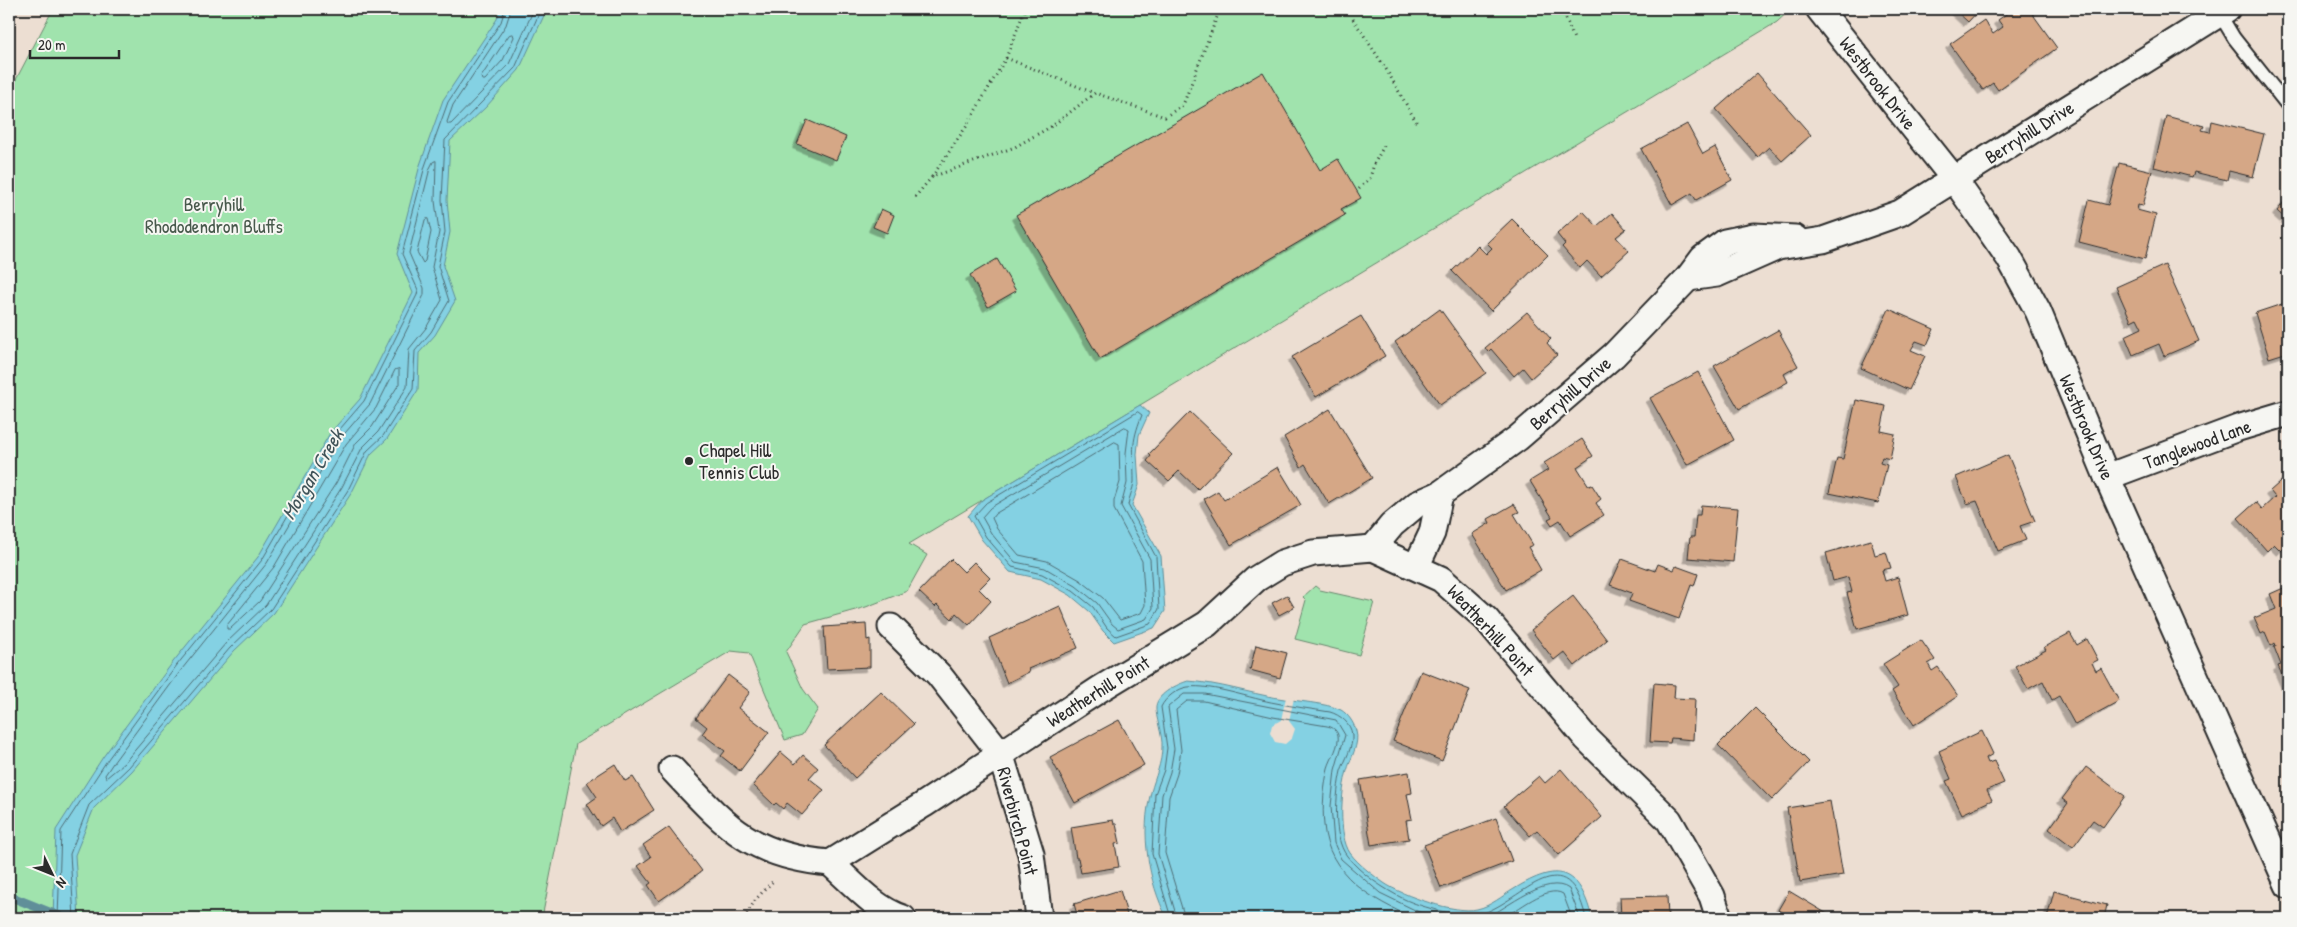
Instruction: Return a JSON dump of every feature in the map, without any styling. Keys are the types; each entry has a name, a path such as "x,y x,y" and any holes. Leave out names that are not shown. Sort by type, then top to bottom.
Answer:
{"street":[{"name":"Westbrook Drive","path":"1819,9 1954,179 2009,258 2038,311 2107,477 2288,885"},
{"name":"Berryhill Drive","path":"1373,548 1392,525 1417,504 1440,494 1518,438 1614,355 1688,278 1702,258 1725,242 1754,236 1823,240 1900,213 2223,11"},
{"name":"Tanglewood Lane","path":"2107,477 2238,428 2288,412"},
{"path":"1416,567 1432,533 1440,494"},
{"name":"Weatherhill Point","path":"830,863 924,805 1100,688 1207,624 1256,578 1282,563 1313,554 1373,548 1442,579 1486,619 1586,738 1669,820 1712,896 1719,918"},
{"path":"891,626 939,674 1000,754"},
{"name":"Riverbirch Point","path":"1000,754 1031,854 1039,918"},
{"path":"672,769 728,827 745,839 782,856 830,863 874,902 892,915 903,918"}],"lane":[{"path":"2223,11 2234,38 2288,106"}],"path":[{"path":"915,198 932,177 966,127 1006,58 1025,9"},
{"path":"1006,58 1095,93 1164,117 1183,105 1220,9"},
{"path":"1562,9 1574,40"},
{"path":"1353,19 1386,69 1418,125"},
{"path":"932,177 1015,147 1052,126 1095,93"},
{"path":"1358,189 1370,178 1374,164 1384,144"},
{"path":"744,918 756,899 800,859"}],"green space":[{"name":"Chapel Hill Tennis Club","path":"53,9 1791,9 1777,22 909,544 927,555 907,591 866,607 805,624 786,652 803,689 818,709 802,735 785,740 749,653 731,651 576,744 542,918 9,918 9,93"},
{"path":"1315,586 1320,590 1374,602 1359,655 1295,639 1306,600 1303,597"}],"water":[{"name":"Morgan Creek","path":"500,9 547,9 519,70 486,107 450,141 447,200 450,232 443,266 455,301 435,335 419,353 418,390 387,439 371,454 352,492 274,613 234,651 132,771 94,808 75,855 79,918 53,918 56,830 103,757 173,662 258,557 330,433 360,399 413,293 397,254 420,165 443,100 497,19"},
{"path":"1140,405 1149,413 1139,435 1137,454 1139,485 1132,505 1161,556 1165,611 1154,628 1114,642 1103,631 1089,611 1070,595 1041,579 1010,572 982,540 968,516 982,500"},
{"path":"1188,681 1328,706 1341,710 1346,714 1354,725 1357,741 1343,790 1342,824 1346,845 1353,857 1361,865 1393,888 1430,903 1468,910 1487,906 1529,880 1555,873 1565,874 1573,879 1581,888 1592,918 1167,918 1155,888 1146,840 1148,808 1162,753 1156,706 1164,693"}],"pier":[{"path":"1286,697 1294,698 1289,721 1295,729 1292,738 1285,744 1275,742 1270,733 1272,725 1281,720"}],"building":[{"path":"1954,9 1980,9 1968,22"},
{"path":"2013,9 2029,9 2057,48 1998,90 1993,83 1983,90 1950,44 1984,20 1993,34 2003,27 1998,20"},
{"path":"1263,72 1320,170 1338,159 1361,198 1341,209 1345,215 1100,359 1016,215"},
{"path":"1757,73 1811,135 1782,161 1769,147 1758,157 1716,109"},
{"path":"2166,116 2204,126 2202,130 2210,132 2212,121 2264,134 2253,177 2229,171 2227,180 2194,172 2192,177 2154,167"},
{"path":"807,120 846,137 836,160 797,144"},
{"path":"1687,124 1703,154 1715,147 1732,180 1696,200 1692,193 1672,205 1641,149"},
{"path":"2119,163 2152,171 2143,206 2138,205 2137,210 2156,215 2145,259 2079,242 2089,200 2108,205"},
{"path":"2288,197 2288,221 2277,211"},
{"path":"881,209 894,215 887,233 873,227"},
{"path":"1583,211 1597,226 1612,213 1626,229 1616,237 1629,251 1601,276 1587,261 1580,268 1562,247 1565,244 1557,234"},
{"path":"1512,219 1548,255 1491,311 1452,271 1478,246 1486,254 1492,248 1487,243"},
{"path":"997,259 1016,291 988,307 970,275"},
{"path":"2165,265 2199,341 2164,356 2159,344 2133,355 2125,336 2142,328 2137,318 2131,321 2116,287"},
{"path":"2288,302 2288,352 2269,358 2255,313"},
{"path":"1440,309 1486,373 1440,405 1395,342"},
{"path":"1889,309 1934,329 1927,345 1916,341 1911,350 1925,356 1909,390 1861,368"},
{"path":"1527,312 1551,339 1547,343 1557,355 1531,378 1523,368 1514,376 1491,349 1488,352 1485,348"},
{"path":"1361,316 1385,356 1316,397 1292,357"},
{"path":"1778,330 1798,366 1784,374 1788,382 1739,409 1714,366"},
{"path":"1698,372 1734,440 1687,465 1650,398"},
{"path":"1856,400 1886,406 1881,431 1895,434 1890,459 1882,457 1880,463 1887,465 1878,503 1829,493 1837,458 1843,459"},
{"path":"1330,409 1372,478 1329,504 1305,464 1301,467 1284,437"},
{"path":"1190,412 1233,453 1198,489 1179,471 1169,481 1147,461 1151,456 1149,454"},
{"path":"1582,439 1593,456 1577,467 1589,486 1592,485 1601,499 1596,503 1604,515 1570,536 1560,520 1552,525 1548,519 1552,517 1530,481 1548,470 1544,463"},
{"path":"2008,455 2035,521 2020,526 2026,540 1998,551 1977,501 1967,504 1956,477"},
{"path":"1278,467 1301,505 1231,545 1204,499 1218,491 1224,500"},
{"path":"2288,475 2288,545 2281,551 2274,544 2267,551 2238,518 2256,502 2262,509 2275,497 2270,491"},
{"path":"1514,504 1519,512 1514,514 1533,545 1528,547 1541,570 1506,590 1472,534 1490,523 1488,519"},
{"path":"1701,505 1738,508 1733,562 1688,558 1690,537 1694,537 1696,515 1700,515"},
{"path":"1871,540 1875,555 1886,552 1891,568 1882,570 1885,581 1898,577 1908,615 1857,629 1847,593 1852,592 1848,577 1833,581 1826,553"},
{"path":"951,559 964,572 974,562 990,578 979,589 991,601 969,625 956,613 952,619 919,592"},
{"path":"1622,559 1655,571 1658,564 1674,570 1676,566 1698,574 1694,586 1691,585 1679,619 1629,601 1632,593 1610,585"},
{"path":"2288,586 2288,689 2278,666 2281,665 2274,647 2276,646 2275,643 2271,646 2265,632 2261,634 2254,618 2276,609 2270,594"},
{"path":"1287,595 1294,607 1279,615 1272,603"},
{"path":"1573,596 1607,640 1575,666 1564,652 1554,660 1531,630"},
{"path":"1060,606 1078,648 1028,669 1029,672 1007,683 989,638"},
{"path":"866,624 867,640 870,639 870,667 827,669 824,627"},
{"path":"2070,633 2077,645 2087,639 2098,660 2092,663 2096,671 2101,668 2119,701 2075,725 2059,696 2052,700 2043,681 2028,689 2015,666 2046,650 2044,647"},
{"path":"1921,640 1935,660 1928,664 1932,671 1938,667 1958,696 1914,725 1892,691 1898,687 1883,664"},
{"path":"1256,645 1287,653 1280,678 1250,670"},
{"path":"1421,671 1470,690 1442,761 1393,741"},
{"path":"728,675 750,692 738,708 769,732 740,771 721,756 725,751 702,734 707,727 696,718"},
{"path":"1654,683 1675,685 1674,698 1695,699 1693,740 1671,738 1670,743 1650,742"},
{"path":"881,692 914,724 855,778 824,745"},
{"path":"1755,708 1809,762 1772,800 1718,745"},
{"path":"1119,720 1144,765 1075,803 1050,757"},
{"path":"1982,731 1993,754 1986,758 1988,763 1994,761 2004,783 1987,790 1992,800 1962,814 1946,781 1951,779 1939,751"},
{"path":"781,752 795,764 803,755 818,768 809,778 824,790 802,815 787,803 783,809 776,803 774,805 753,785"},
{"path":"615,764 625,781 633,777 654,810 620,832 612,818 601,826 587,804 597,797 587,782"},
{"path":"2086,767 2125,796 2103,827 2093,820 2073,847 2049,829 2068,803 2062,799"},
{"path":"1561,769 1602,817 1559,855 1537,830 1530,836 1504,806 1539,776 1545,783"},
{"path":"1409,772 1412,793 1407,794 1412,819 1406,820 1409,839 1371,845 1360,780"},
{"path":"1830,801 1843,875 1800,882 1787,808"},
{"path":"1496,818 1512,861 1441,888 1424,845"},
{"path":"1113,820 1114,824 1116,824 1120,843 1115,844 1119,867 1081,873 1078,858 1076,858 1071,827"},
{"path":"669,827 702,871 659,901 648,885 651,883 638,866 651,857 643,845"},
{"path":"1120,890 1128,918 1078,918 1074,904"},
{"path":"1789,891 1834,918 1792,918 1778,910"},
{"path":"2054,891 2107,905 2104,918 2047,918"},
{"path":"1667,896 1668,918 1621,918 1620,897"}],"waterway":[{"path":"9,896 64,918"}],"place":[{"name":"Chapel Hill Tennis Club","path":"689,461"}],"park label":[{"name":"Berryhill Rhododendron Bluffs","path":"214,215"}]}
